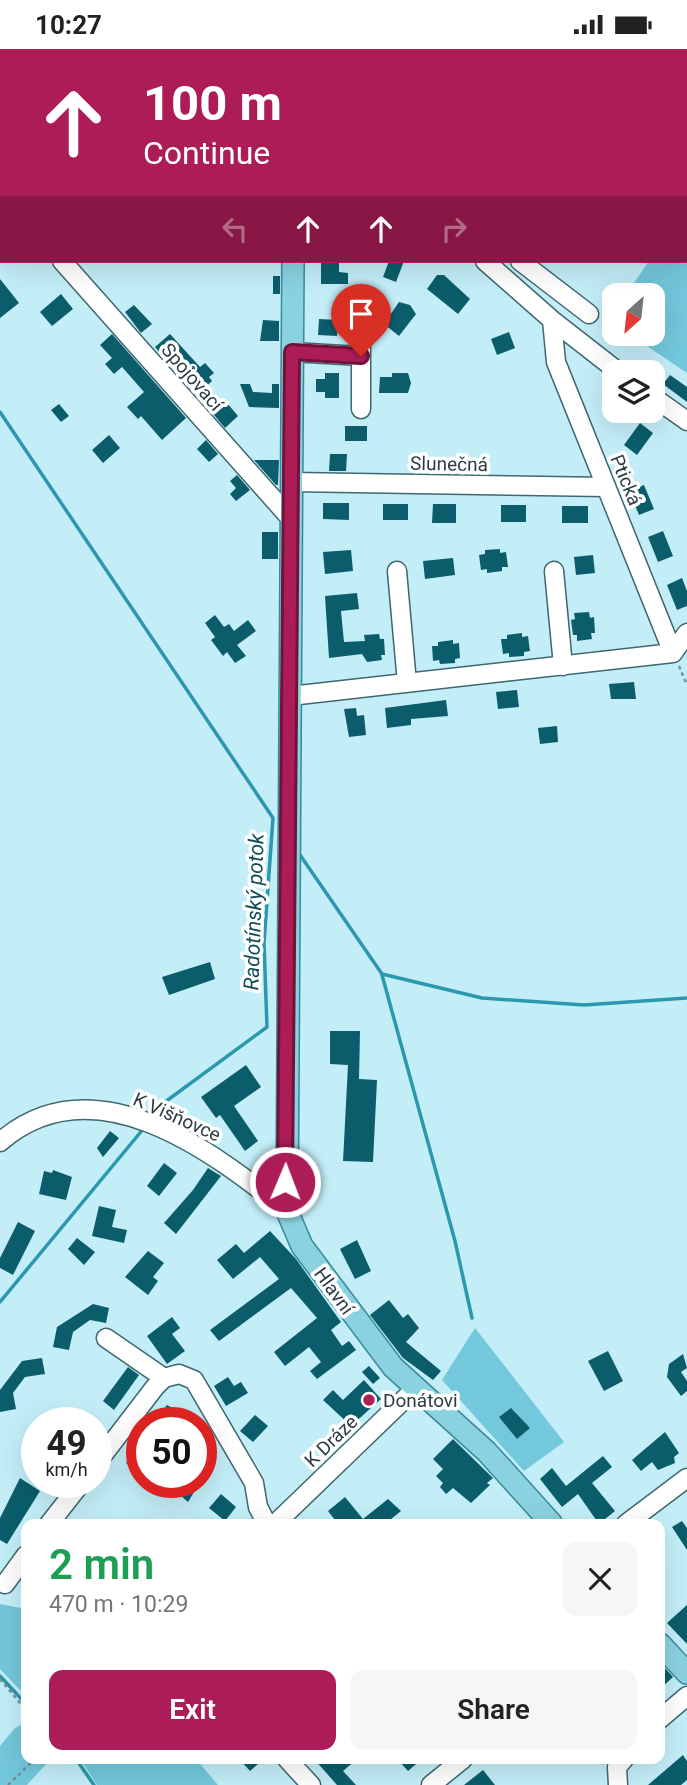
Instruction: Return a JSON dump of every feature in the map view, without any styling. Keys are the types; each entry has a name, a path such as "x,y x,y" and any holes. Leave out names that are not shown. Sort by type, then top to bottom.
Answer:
{"main road":[{"name":"Hlavní","path":"293,263 287,1211 302,1246 366,1335 416,1388 487,1452 547,1519"},
{"path":"665,1649 687,1672"}],"street":[{"path":"487,263 552,320 603,360"},
{"path":"523,263 589,314"},
{"name":"Spojovací","path":"72,264 292,520"},
{"name":"Ptická","path":"552,320 556,362 673,653"},
{"path":"361,331 361,409"},
{"path":"292,352 361,356"},
{"path":"665,405 687,421"},
{"name":"Slunečná","path":"292,482 607,487"},
{"path":"554,571 563,666"},
{"path":"397,572 407,683"},
{"path":"290,696 673,653 687,633"},
{"name":"K Višňovce","path":"0,1142 27,1121 58,1111 85,1108 120,1114 163,1130 226,1163 287,1211"},
{"path":"106,1338 164,1378"},
{"path":"112,1444 164,1378 179,1374 194,1380 254,1483 258,1507 264,1519"},
{"name":"K Dráze","path":"280,1519 416,1388"},
{"path":"633,1519 687,1478"},
{"path":"54,1519 70,1498"},
{"path":"5,1584 21,1562"},
{"path":"665,1715 687,1696"},
{"path":"292,1764 311,1785"},
{"path":"431,1785 457,1764"},
{"path":"618,1785 617,1767 620,1764"}],"path":[{"path":"673,653 687,685"},
{"path":"0,1679 21,1704"},
{"path":"8,1785 30,1764"}],"shaded area":[{"path":"648,263 687,263 687,373 648,347 665,347 665,283 634,283"},
{"path":"475,1328 564,1442 524,1471 442,1380"},
{"path":"0,1604 21,1608 21,1691 0,1669"},
{"path":"21,1725 21,1764 46,1764 27,1785 0,1785 0,1746"},
{"path":"83,1764 200,1764 218,1785 97,1785"}],"building":[{"path":"321,263 339,263 339,272 348,273 348,284 321,284"},
{"path":"388,263 403,263 396,282 383,277"},
{"path":"437,275 444,275 470,299 458,314 427,289"},
{"path":"273,276 280,276 280,294 273,294"},
{"path":"0,279 19,303 0,318"},
{"path":"61,294 73,309 52,326 40,312"},
{"path":"399,302 410,305 416,314 399,336 384,324"},
{"path":"134,305 152,324 141,333 125,312"},
{"path":"319,319 338,320 337,336 318,335"},
{"path":"263,320 279,321 279,341 260,341"},
{"path":"509,332 515,348 497,355 491,339"},
{"path":"112,334 186,418 162,440 141,416 138,419 127,407 144,392 122,367 114,374 105,364 112,358 100,345"},
{"path":"170,334 200,367 205,363 214,373 209,377 212,381 202,390 185,370 179,375 155,347"},
{"path":"325,373 339,373 339,398 325,398 325,392 316,392 316,379 325,379"},
{"path":"392,373 408,373 411,383 408,393 379,393 380,377 392,377"},
{"path":"670,375 687,387 687,402 665,386"},
{"path":"240,384 250,384 253,392 272,393 272,384 279,384 279,408 249,407"},
{"path":"227,403 238,416 225,428 209,409 215,404 220,409"},
{"path":"59,404 69,416 61,422 51,410"},
{"path":"640,423 653,433 637,455 624,445"},
{"path":"345,426 367,426 367,441 345,441"},
{"path":"109,435 120,448 103,463 92,450"},
{"path":"206,440 218,454 209,462 197,449"},
{"path":"330,454 347,454 346,471 329,471"},
{"path":"254,460 279,460 278,485 276,485"},
{"path":"237,475 250,490 236,501 230,494 236,488 230,481"},
{"path":"644,485 654,509 639,515 629,491"},
{"path":"323,503 349,503 349,520 323,519"},
{"path":"383,504 408,504 408,520 383,520"},
{"path":"433,504 456,504 456,523 432,523"},
{"path":"501,505 526,505 526,522 501,522"},
{"path":"562,506 588,506 588,523 562,523"},
{"path":"663,531 673,556 658,562 648,537"},
{"path":"262,532 278,532 278,559 262,559"},
{"path":"500,549 500,553 506,552 508,567 502,567 502,571 487,573 487,569 481,570 479,555 485,554 485,550"},
{"path":"351,550 353,571 325,574 323,552"},
{"path":"593,555 595,573 576,575 574,557"},
{"path":"453,558 455,575 425,579 423,561"},
{"path":"682,578 687,591 687,606 677,610 667,585"},
{"path":"357,593 359,609 341,611 344,642 365,641 364,635 379,634 380,639 384,639 385,655 381,655 382,660 367,662 362,654 329,658 325,596"},
{"path":"589,612 590,618 594,617 595,633 591,633 592,639 577,641 577,635 573,635 571,620 575,619 574,613"},
{"path":"215,615 224,627 229,624 234,631 248,620 256,631 237,645 246,656 235,663 227,652 223,656 211,640 215,637 205,623"},
{"path":"522,633 522,637 528,636 530,651 524,652 524,656 509,657 509,653 503,654 501,639 507,639 507,635"},
{"path":"453,640 453,644 459,643 460,658 455,659 455,663 440,664 439,660 433,661 432,646 438,646 438,642"},
{"path":"634,682 636,699 611,699 609,684"},
{"path":"517,690 519,707 498,709 496,692"},
{"path":"446,700 448,716 411,719 411,725 387,728 385,708"},
{"path":"356,708 357,716 364,715 366,735 349,737 344,709"},
{"path":"557,726 558,742 540,744 538,728"},
{"path":"210,962 215,979 169,995 162,977"},
{"path":"330,1031 360,1031 359,1079 377,1080 373,1162 343,1161 348,1065 330,1064"},
{"path":"246,1065 261,1087 234,1106 258,1141 245,1151 220,1115 216,1118 201,1097"},
{"path":"110,1131 119,1138 103,1157 97,1148"},
{"path":"164,1163 177,1173 159,1196 147,1186"},
{"path":"208,1168 221,1176 176,1234 164,1223"},
{"path":"53,1170 72,1177 66,1200 39,1194 44,1171 52,1173"},
{"path":"99,1206 116,1210 112,1227 127,1230 124,1243 92,1236"},
{"path":"18,1222 35,1231 13,1275 0,1268 0,1258"},
{"path":"270,1231 296,1259 341,1322 331,1330 342,1346 349,1341 356,1350 317,1379 310,1371 321,1362 309,1347 285,1366 274,1352 317,1318 291,1288 219,1341 210,1330 279,1279 260,1257 233,1279 217,1260 236,1244 244,1253"},
{"path":"77,1238 95,1252 84,1265 68,1249"},
{"path":"357,1240 371,1271 355,1279 340,1249"},
{"path":"148,1251 164,1263 153,1277 158,1281 148,1295 125,1277"},
{"path":"389,1300 403,1318 408,1314 419,1328 406,1342 441,1371 433,1380 403,1358 370,1315"},
{"path":"93,1304 109,1308 106,1323 90,1320 73,1332 69,1350 53,1347 57,1327"},
{"path":"172,1317 180,1328 172,1334 185,1351 167,1364 147,1336"},
{"path":"608,1351 623,1381 604,1391 588,1361"},
{"path":"683,1354 687,1368 681,1372 687,1381 687,1391 681,1396 667,1377 669,1364"},
{"path":"42,1358 45,1374 25,1377 13,1393 16,1409 0,1412 0,1390 22,1361"},
{"path":"369,1366 380,1378 373,1384 362,1372"},
{"path":"128,1367 139,1375 114,1410 103,1401"},
{"path":"228,1377 234,1386 241,1382 248,1393 226,1406 214,1386"},
{"path":"364,1380 381,1399 351,1426 323,1400 333,1390 343,1400"},
{"path":"511,1408 530,1428 517,1439 499,1417"},
{"path":"255,1415 268,1426 253,1442 240,1431"},
{"path":"665,1432 679,1453 674,1457 675,1463 658,1470 652,1462 641,1471 632,1460"},
{"path":"453,1439 493,1478 487,1483 490,1485 471,1503 453,1488 446,1494 440,1487 443,1483 436,1476 443,1469 433,1459"},
{"path":"603,1456 612,1467 592,1483 615,1511 605,1519 596,1519 578,1494 562,1507 540,1479 552,1468 566,1486"},
{"path":"20,1478 21,1498 36,1498 7,1544 0,1540 0,1518"},
{"path":"221,1494 236,1507 227,1519 223,1519 209,1508"},
{"path":"345,1497 363,1519 334,1519 328,1511"},
{"path":"388,1499 401,1511 391,1519 363,1519"},
{"path":"682,1521 687,1528 687,1550 672,1527"},
{"path":"687,1605 687,1644 667,1623"},
{"path":"665,1668 673,1677 665,1684"},
{"path":"683,1755 687,1761 687,1780 681,1785 648,1785"},
{"path":"244,1764 258,1764 250,1771"},
{"path":"318,1764 351,1764 343,1771 356,1785 337,1785"},
{"path":"402,1764 416,1764 408,1771"},
{"path":"483,1770 495,1785 464,1785"}],"waterway":[{"name":"Radotínský potok","path":"0,412 273,818 264,943 267,1027 161,1105 150,1119"},
{"path":"298,852 382,974 482,998 584,1005 687,998"},
{"path":"382,975 455,1241 472,1318"},
{"name":"Radotínský potok","path":"0,1302 144,1128"},
{"name":"Radotínský potok","path":"0,1676 21,1699"},
{"name":"Radotínský potok","path":"79,1764 94,1785"}],"place":[{"name":"Donátovi","path":"369,1400"}],"route":[{"path":"285,1182 290,934 292,352 361,356"}]}
